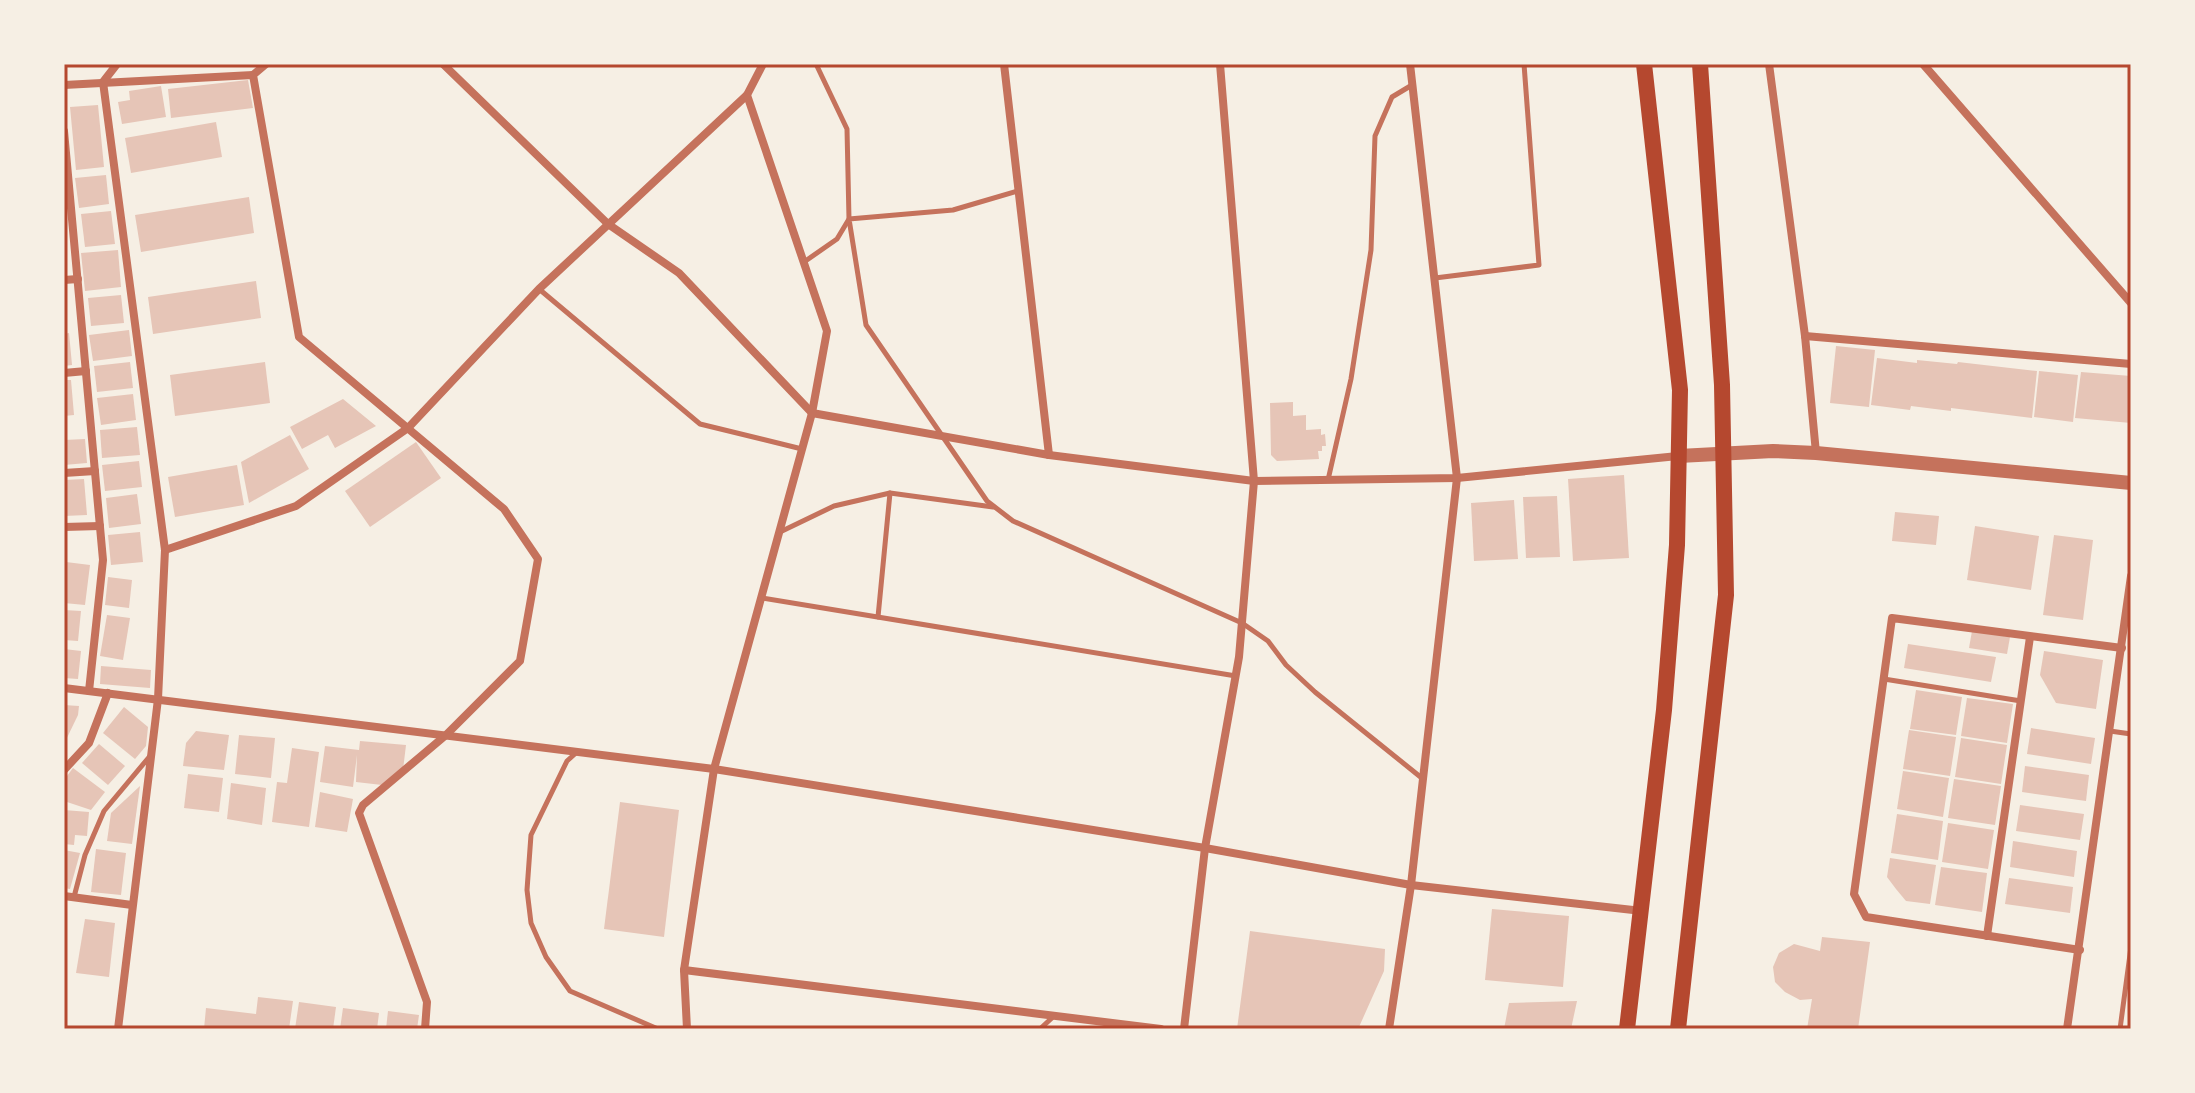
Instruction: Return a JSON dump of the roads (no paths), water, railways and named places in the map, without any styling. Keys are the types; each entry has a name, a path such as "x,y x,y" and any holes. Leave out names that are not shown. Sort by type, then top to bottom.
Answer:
{"main road":[{"path":"1627,1029 1664,710 1677,545 1679,456 1680,390 1644,64"},
{"path":"1678,1029 1726,595 1722,385 1700,64"}],"street":[{"path":"117,64 103,82 165,550 158,699 118,1029"},
{"path":"236,64 240,75"},
{"path":"64,85 253,75 266,64"},
{"path":"443,64 608,224 679,273 812,413 1049,455 1254,481 1457,478 1679,456 1773,451 2131,483"},
{"path":"165,550 296,506 408,428 539,289 747,95 763,64"},
{"path":"1004,64 1049,455"},
{"path":"1184,1029 1205,848 1236,676 1254,481 1220,64"},
{"path":"1389,1029 1411,885 1457,478 1410,64"},
{"path":"1769,64 1805,336 1816,453"},
{"path":"1923,64 2131,303"},
{"path":"253,75 299,337 504,509 538,559 520,661 446,735 363,805 359,813 427,1002 425,1029"},
{"path":"687,1029 684,970 714,769 812,413 827,331 747,95"},
{"path":"64,131 66,184 78,279 103,560 89,691"},
{"path":"64,280 78,279"},
{"path":"1805,336 2131,364"},
{"path":"64,373 86,371"},
{"path":"64,473 95,471"},
{"path":"64,527 100,526"},
{"path":"2067,1029 2131,576"},
{"path":"2080,950 1866,917 1854,894 1892,618 2122,648"},
{"path":"1987,936 2030,637"},
{"path":"64,688 714,769 1205,848 1411,885 1642,911"},
{"path":"64,770 89,743 108,693"},
{"path":"64,896 132,905"},
{"path":"684,970 1161,1029"}],"lane":[{"path":"816,64 847,129 849,219 866,325 987,501 1013,521 1242,623 1268,641 1286,665 1315,692 1423,779"},
{"path":"1434,278 1539,265 1524,64"},
{"path":"1328,480 1351,379 1371,250 1375,136 1392,97 1412,85"},
{"path":"849,219 953,210 1019,191"},
{"path":"804,262 837,239 849,219"},
{"path":"539,289 700,424 802,449"},
{"path":"779,533 834,506 890,493 995,507"},
{"path":"878,617 890,493"},
{"path":"761,598 1236,676"},
{"path":"1884,679 2021,701"},
{"path":"2110,731 2131,734"},
{"path":"577,752 567,761 531,835 527,890 531,923 546,957 570,991 658,1029"},
{"path":"74,897 85,855 104,811 151,756"},
{"path":"2120,1029 2131,947"},
{"path":"1040,1029 1054,1016"}]}
